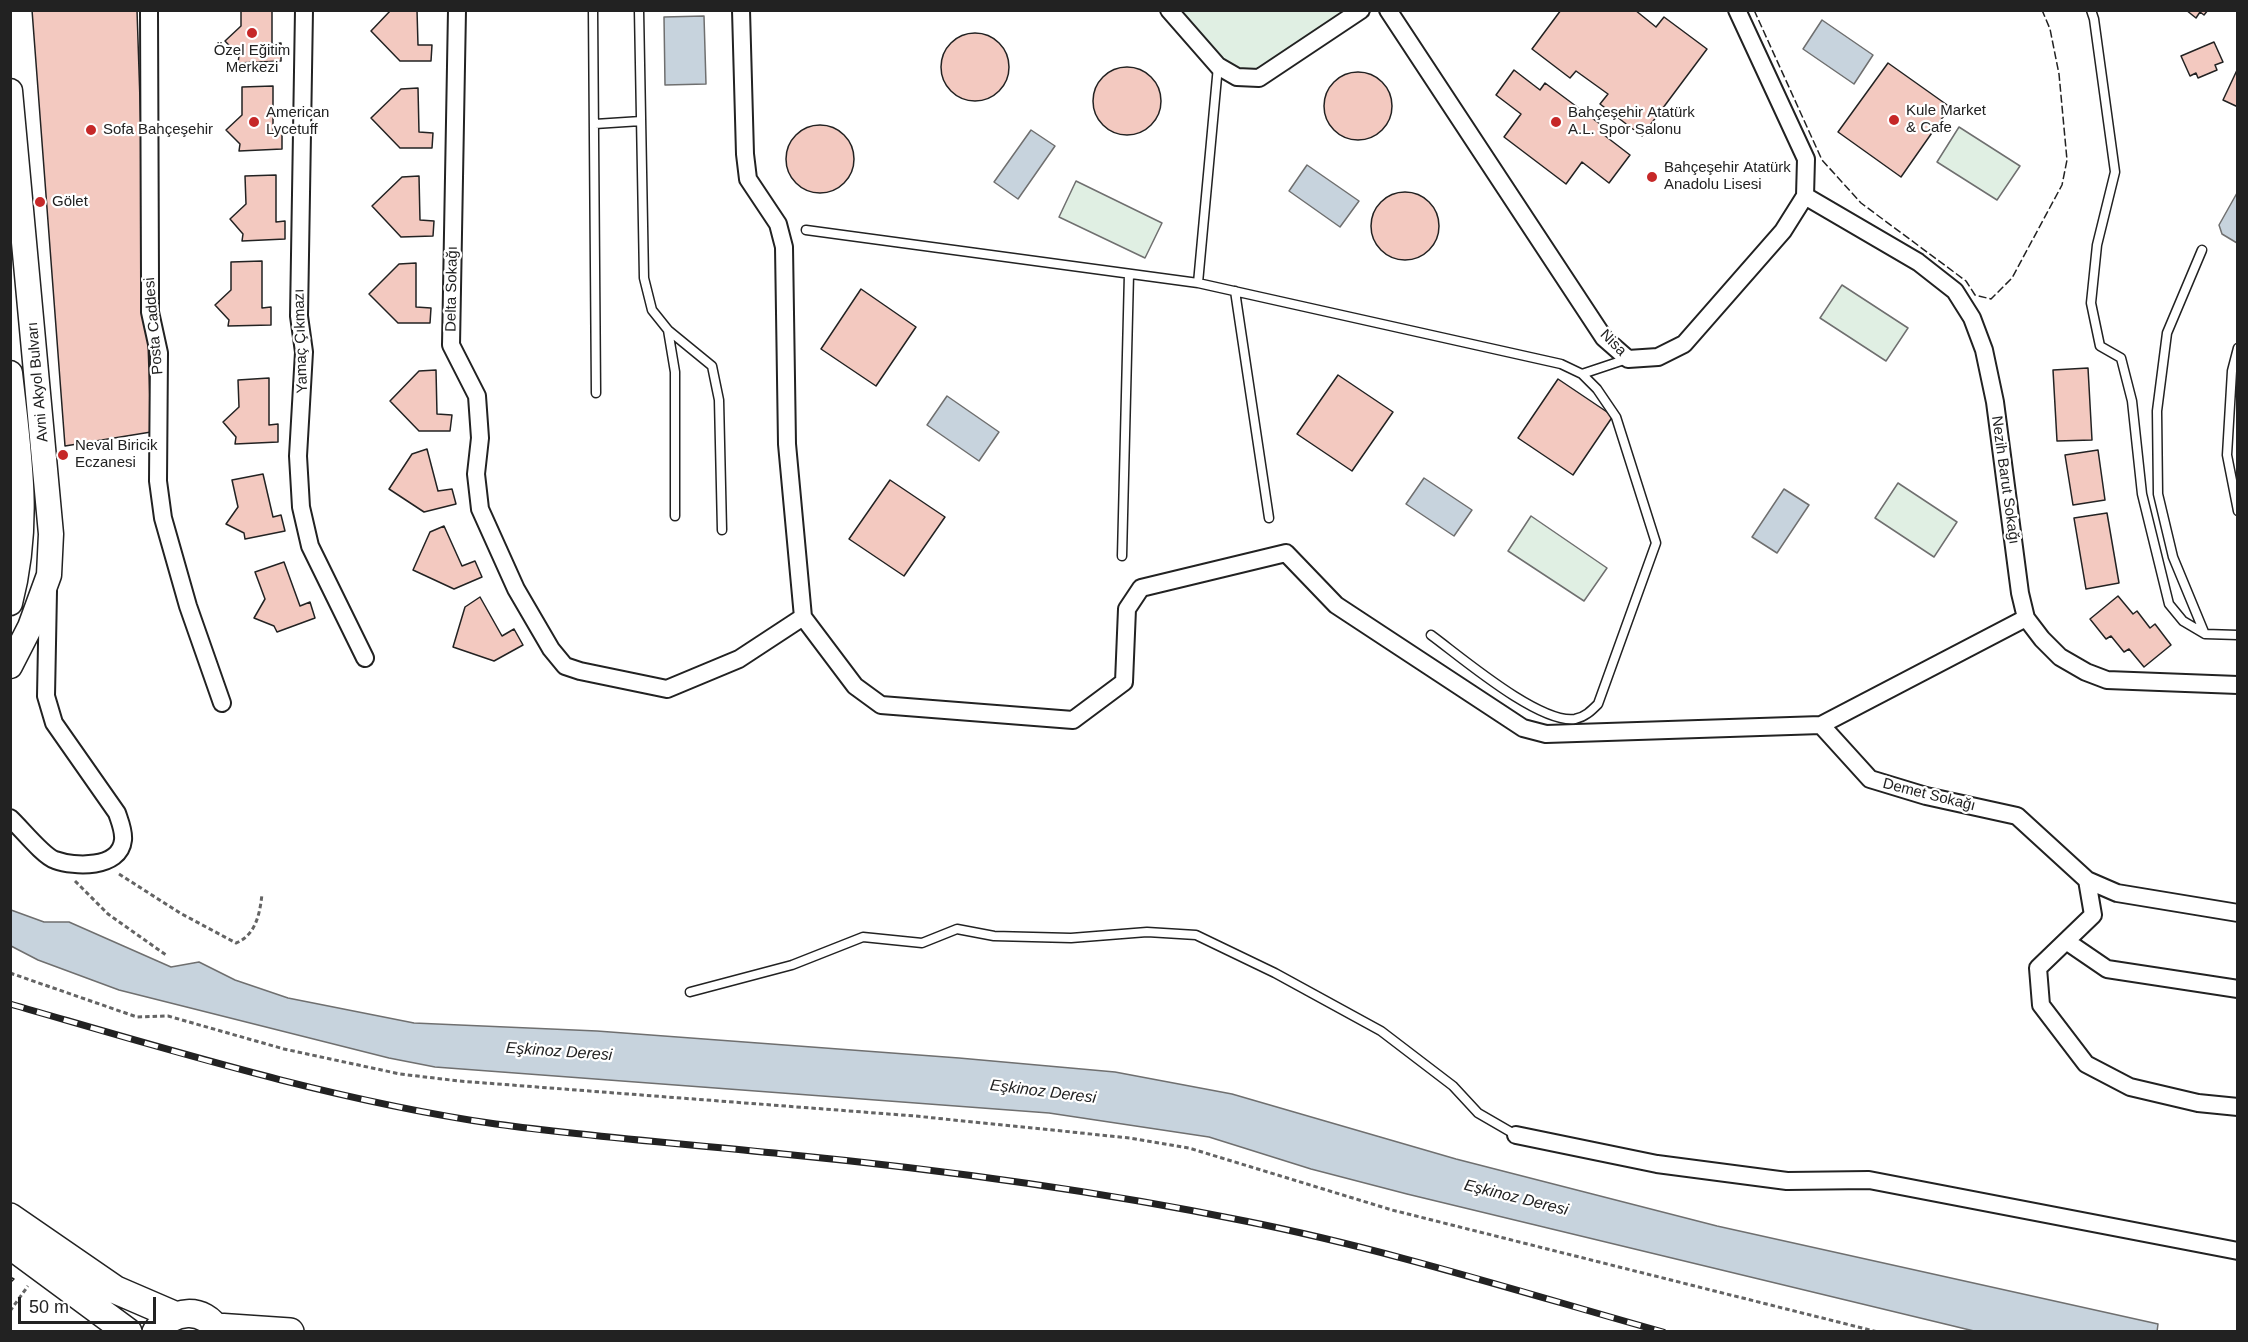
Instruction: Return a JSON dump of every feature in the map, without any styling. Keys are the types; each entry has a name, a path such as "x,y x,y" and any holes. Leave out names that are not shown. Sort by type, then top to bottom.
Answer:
{"main road":[{"name":"Avni Akyol Bulvarı","path":"10,91 51,534 49,575 30,627 10,666"},
{"name":"Avni Akyol Bulvarı","path":"10,373 24,503 20,560 10,603"},
{"path":"10,1217 165,1323 197,1314 209,1319 217,1330 290,1332"},
{"path":"10,1245 128,1332"}],"street":[{"name":"Posta Caddesi","path":"149,10 150,312 159,353 158,481 163,518 188,606 222,703"},
{"name":"Yamaç Çıkmazı","path":"303,10 299,315 304,352 298,456 301,507 310,546 365,658"},
{"name":"Delta Sokağı","path":"457,10 452,345 477,396 480,438 476,474 480,509 516,589 551,649 565,666 667,690 739,659 802,617"},
{"path":"741,10 745,154 748,179 778,224 784,247 788,444 802,617 855,686 881,705 1073,720 1124,682 1127,609 1141,588 1286,553 1336,605 1523,728 1546,734 1821,725 2026,618"},
{"path":"1169,10 1218,66 1237,77 1259,78 1361,10"},
{"name":"Nisa","path":"1388,10 1604,338 1628,359 1658,357 1684,344 1783,231 1805,196"},
{"path":"1737,10 1806,159 1805,196"},
{"name":"Nezih Barut Sokağı","path":"1805,196 1918,262 1955,291 1972,318 1984,350 1995,402 2020,593 2026,618 2042,639 2060,657 2086,672 2107,680 2238,686"},
{"path":"10,819 53,860 79,865 102,863 115,854 123,843 123,830 117,813 54,723 49,709 46,696 49,575"},
{"name":"Demet Sokağı","path":"1821,725 1870,779 1926,796 2017,816 2087,880 2117,893 2238,913"},
{"path":"2087,880 2093,915 2038,968 2042,1005 2086,1064 2130,1087 2198,1103 2238,1107"},
{"path":"2066,941 2107,969 2238,989"},
{"path":"1516,1135 1657,1164 1787,1181 1869,1180 2238,1251"}],"lane":[{"path":"593,10 596,393"},
{"path":"639,10 644,278 652,310 668,330 712,366 715,375 719,400 722,531"},
{"path":"2091,10 2115,172 2097,245 2091,303 2100,346 2121,358 2132,401 2142,494 2169,604 2183,621 2205,634 2238,635"},
{"path":"1198,283 1218,66"},
{"path":"595,124 641,121"},
{"path":"806,230 1198,283 1561,364 1582,374 1597,389 1616,417 1656,543 1598,704 1585,716 1572,719 1551,715 1526,704 1431,635"},
{"path":"2202,250 2167,333 2157,411 2157,494 2173,557 2192,610 2205,634"},
{"path":"1122,556 1129,274"},
{"path":"1235,291 1269,518"},
{"path":"668,330 675,372 675,516"},
{"path":"2238,348 2232,371 2227,455 2238,511"},
{"path":"1582,374 1628,359"},
{"path":"2227,455 2238,453"},
{"path":"690,992 792,965 863,937 922,943 957,929 994,936 1071,939 1148,932 1196,935 1275,973 1381,1031 1453,1086 1478,1113 1516,1135"}],"path":[{"path":"53,860 108,914 166,955"},
{"path":"102,863 180,913 236,943 247,939 260,915 262,894"},
{"path":"10,973 137,1017 168,1016 284,1049 400,1074 459,1081 915,1116 1130,1138 1189,1148 1392,1210 1878,1332"},
{"path":"10,1311 41,1268"}],"green space":[{"path":"1169,11 1361,11 1259,78 1237,77"},
{"path":"1959,127 2020,166 1997,200 1937,162"},
{"path":"1076,181 1162,223 1145,258 1059,217"},
{"path":"1842,285 1908,328 1886,361 1820,318"},
{"path":"1898,483 1957,522 1934,557 1875,518"},
{"path":"1531,516 1607,568 1584,601 1508,551"}],"water":[{"path":"704,16 706,84 665,85 664,17"},
{"path":"1822,20 1873,55 1854,84 1803,49"},
{"path":"1031,130 1055,146 1018,199 994,182"},
{"path":"1307,165 1359,201 1340,227 1289,191"},
{"path":"2237,193 2237,243 2222,234 2219,225"},
{"path":"947,396 999,432 979,461 927,425"},
{"path":"1424,478 1472,510 1454,536 1406,504"},
{"path":"1784,489 1809,505 1777,553 1752,537"},
{"name":"Eşkinoz Deresi","path":"11,910 44,922 69,922 171,967 199,962 235,980 288,998 414,1023 597,1031 959,1058 1115,1072 1232,1094 1456,1159 1717,1226 2158,1324 2157,1332 1974,1331 1407,1194 1311,1169 1209,1137 1049,1113 435,1067 389,1058 119,990 38,960 11,946"}],"building":[{"name":"Sofa Bahçeşehir","path":"32,10 137,10 151,432 65,446"},
{"name":"Özel Eğitim Merkezi","path":"241,10 272,10 272,44 281,43 281,61 238,63 239,56 225,41 241,26"},
{"path":"391,10 417,10 418,45 432,45 431,61 400,61 371,31"},
{"name":"Bahçeşehir Atatürk Anadolu Lisesi","path":"1561,10 1635,10 1656,27 1664,17 1707,49 1642,136 1600,104 1608,94 1576,71 1570,78 1532,49"},
{"path":"2186,10 2208,10 2204,15 2200,12 2196,18"},
{"path":"975,33 988,36 999,43 1006,54 1009,67 1006,80 999,91 988,98 975,101 962,98 951,91 944,80 941,67 944,54 951,43 962,36"},
{"path":"2214,42 2223,62 2215,65 2217,70 2198,78 2196,73 2190,76 2181,56"},
{"name":"Kule Market & Cafe","path":"1888,63 1950,107 1901,177 1838,132"},
{"path":"1127,67 1140,70 1151,77 1158,88 1161,101 1158,114 1151,125 1140,132 1127,135 1114,132 1103,125 1096,114 1093,101 1096,88 1103,77 1114,70"},
{"path":"2238,68 2238,107 2223,100"},
{"name":"Bahçeşehir Atatürk A.L. Spor Salonu","path":"1514,70 1540,90 1545,83 1608,130 1604,135 1630,155 1609,183 1582,162 1566,184 1504,137 1521,114 1496,95"},
{"path":"1358,72 1371,75 1382,82 1389,93 1392,106 1389,119 1382,130 1371,137 1358,140 1345,137 1334,130 1327,119 1324,106 1327,93 1334,82 1345,75"},
{"name":"American Lycetuff","path":"273,86 273,133 282,132 282,149 239,151 240,144 226,130 242,115 242,87"},
{"path":"418,88 419,132 433,133 432,148 400,148 371,118 401,89"},
{"path":"820,125 833,128 844,135 851,146 854,159 851,172 844,183 833,190 820,193 807,190 796,183 789,172 786,159 789,146 796,135 807,128"},
{"path":"276,175 276,222 285,221 285,239 242,241 243,234 230,219 246,204 245,176"},
{"path":"419,176 420,220 434,221 433,236 401,237 372,206 402,177"},
{"path":"1405,192 1418,195 1429,202 1436,213 1439,226 1436,239 1429,250 1418,257 1405,260 1392,257 1381,250 1374,239 1371,226 1374,213 1381,202 1392,195"},
{"path":"262,261 262,308 271,307 271,325 228,326 229,320 215,305 231,290 231,262"},
{"path":"416,263 416,307 431,308 430,323 398,323 369,294 399,264"},
{"path":"861,289 916,327 876,386 821,349"},
{"path":"2088,368 2092,440 2057,441 2053,370"},
{"path":"436,370 437,414 452,415 450,431 419,431 390,401 419,371"},
{"path":"1338,375 1393,412 1352,471 1297,434"},
{"path":"269,378 269,425 278,424 278,442 235,444 236,437 223,422 239,407 238,380"},
{"path":"1558,379 1613,416 1573,475 1518,438"},
{"path":"427,449 438,491 452,489 456,504 424,512 389,489 412,454"},
{"path":"2098,450 2105,500 2073,505 2065,455"},
{"path":"263,474 273,517 281,515 285,531 245,539 244,533 226,524 238,507 232,480"},
{"path":"890,480 945,517 904,576 849,539"},
{"path":"2107,513 2119,583 2086,589 2074,518"},
{"path":"444,526 462,566 475,561 482,577 454,589 413,570 430,532"},
{"path":"284,562 300,606 310,602 315,618 277,632 274,626 254,618 265,599 255,572"},
{"path":"2118,596 2133,614 2137,611 2150,628 2155,624 2171,645 2144,667 2129,649 2124,652 2111,636 2106,639 2090,619"},
{"path":"480,597 502,636 514,629 523,645 494,661 453,647 465,607"}],"railway":[{"path":"10,1004 312,1088 434,1114 568,1133 957,1174 1073,1190 1245,1221 1403,1258 1663,1332"}],"fence":[{"path":"1754,10 1822,160 1861,203 1966,281 1975,295 1991,299 2012,278 2062,185 2067,160 2059,74 2050,29 2042,10"},
{"path":"10,1277 14,1279 10,1283"}],"place":[{"name":"Özel Eğitim Merkezi","path":"252,33"},
{"name":"Kule Market & Cafe","path":"1894,120"},
{"name":"American Lycetuff","path":"254,122"},
{"name":"Bahçeşehir Atatürk A.L. Spor Salonu","path":"1556,122"},
{"name":"Sofa Bahçeşehir","path":"91,130"},
{"name":"Bahçeşehir Atatürk Anadolu Lisesi","path":"1652,177"},
{"name":"Gölet","path":"40,202"},
{"name":"Neval Biricik Eczanesi","path":"63,455"}]}
